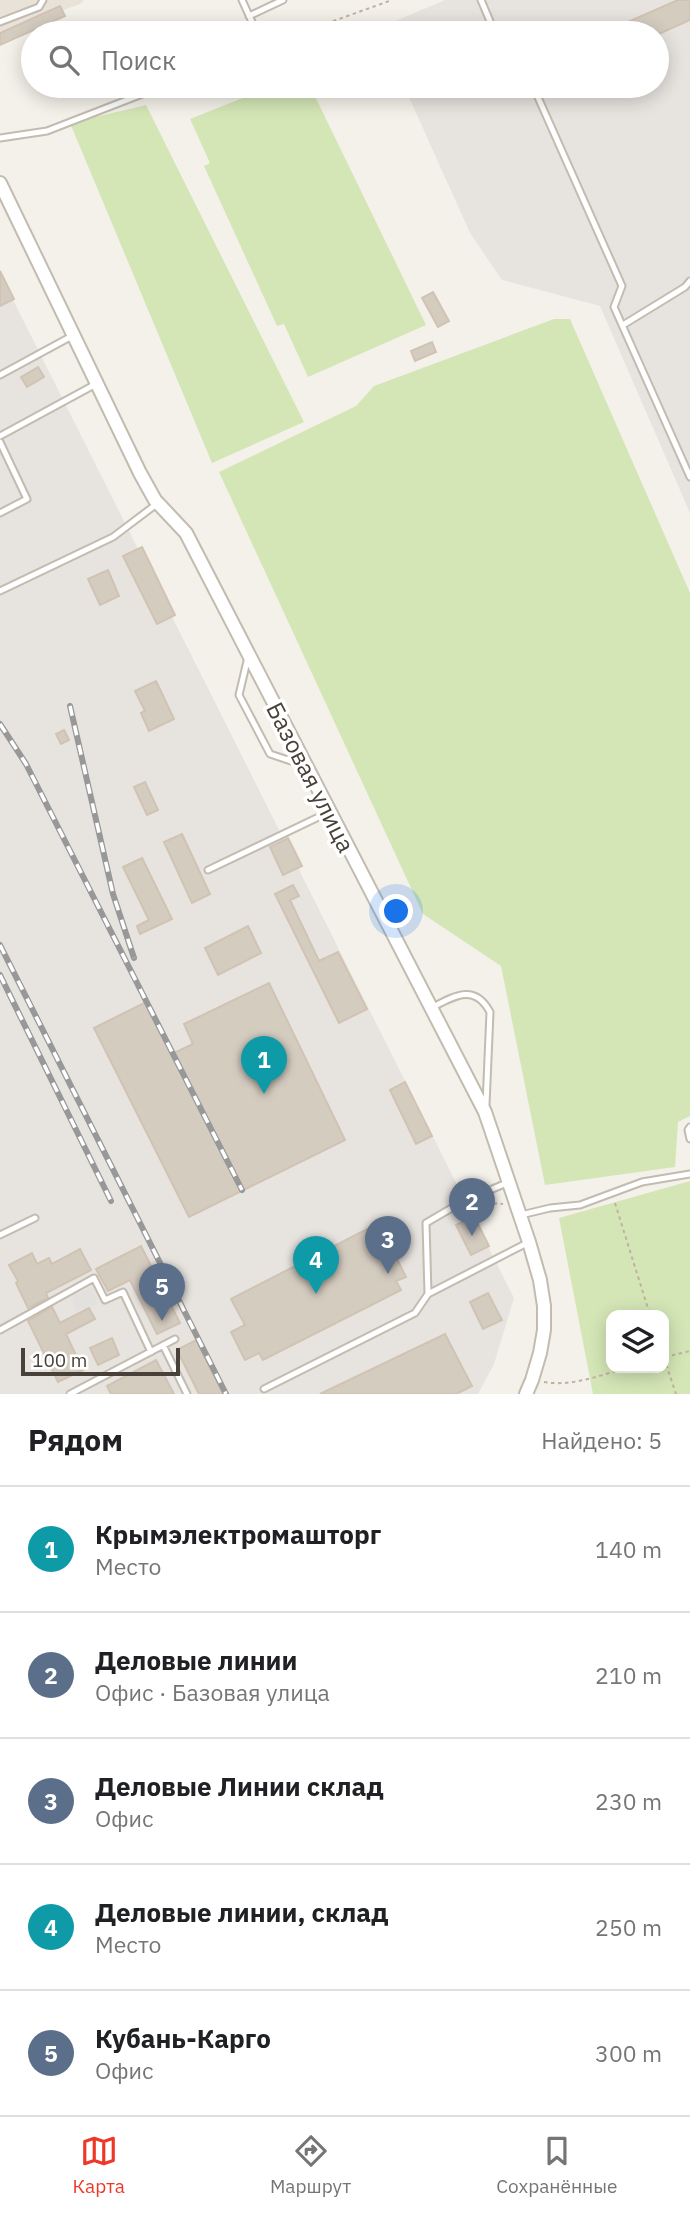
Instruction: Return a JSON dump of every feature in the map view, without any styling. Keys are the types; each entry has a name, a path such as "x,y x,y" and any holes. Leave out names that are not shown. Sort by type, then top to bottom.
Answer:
{"street":[{"name":"Базовая улица","path":"0,183 140,473 158,503 186,533 485,1112 521,1214 540,1280 544,1306 544,1330 526,1394"}],"lane":[{"path":"0,22 39,7 43,0"},
{"path":"242,0 251,21"},
{"path":"249,16 283,0"},
{"path":"481,0 490,21"},
{"path":"0,138 47,131 132,98"},
{"path":"538,98 622,286 614,307 690,477"},
{"path":"623,325 690,281"},
{"path":"0,375 72,336"},
{"path":"0,436 96,384"},
{"path":"0,442 27,499 0,513"},
{"path":"0,592 113,537 158,503"},
{"path":"248,655 239,695 270,754 306,766"},
{"path":"208,870 329,812"},
{"path":"432,1008 455,996 474,994 485,1002 490,1012 485,1112"},
{"path":"690,1127 690,1139"},
{"path":"521,1214 580,1205 642,1182 690,1174"},
{"path":"428,1294 426,1223 462,1202 509,1182"},
{"path":"0,1236 35,1217"},
{"path":"264,1389 415,1314 428,1294 529,1242"},
{"path":"0,1331 94,1278 105,1300 123,1292 151,1352"},
{"path":"70,1394 175,1339"},
{"path":"163,1345 187,1394"}],"path":[{"path":"333,21 392,0"},
{"path":"612,1195 648,1310"},
{"path":"455,1216 491,1202 503,1203 521,1214"},
{"path":"462,1212 466,1220"},
{"path":"669,1357 690,1351"},
{"path":"532,1380 558,1384 609,1373"},
{"path":"669,1373 676,1394"}],"shaded area":[{"path":"0,0 84,0 80,4 31,21 21,21 21,25 0,32"},
{"path":"445,0 690,0 690,513 600,306 502,280 470,233 409,98 669,98 669,21 396,21"},
{"path":"0,274 514,1298 494,1364 478,1394 0,1394"},
{"path":"92,1288 97,1304 76,1311 71,1295"}],"green space":[{"path":"243,98 316,98 426,325 308,377 284,324 277,326 204,166 210,163 190,119"},
{"path":"146,105 304,422 212,463 70,123"},
{"path":"554,319 570,319 690,593 690,1116 678,1122 675,1167 545,1185 501,966 423,914 219,472 356,406 374,386"},
{"path":"690,1181 690,1394 593,1394 559,1218"}],"building":[{"path":"678,0 690,0 690,20 669,29 669,21 630,21"},
{"path":"60,6 65,16 54,21 27,21"},
{"path":"21,24 21,36 0,45 0,33"},
{"path":"0,271 14,299 0,306"},
{"path":"433,292 449,321 438,327 422,298"},
{"path":"432,342 436,352 415,361 411,351"},
{"path":"38,367 44,377 27,387 21,377"},
{"path":"142,547 175,615 157,624 123,556"},
{"path":"108,570 119,596 100,605 88,579"},
{"path":"156,681 174,719 149,731 141,713 145,711 135,691"},
{"path":"64,730 69,740 61,744 56,734"},
{"path":"145,782 158,810 147,815 134,787"},
{"path":"182,834 210,894 192,903 164,842"},
{"path":"288,838 302,866 283,875 270,847"},
{"path":"142,858 172,919 140,934 137,926 149,920 123,867"},
{"path":"293,885 299,896 290,900 319,961 338,952 367,1009 339,1023 275,894"},
{"path":"248,926 261,953 218,975 205,948"},
{"path":"269,983 345,1140 189,1217 94,1028 146,1002 172,1054 193,1044 184,1024"},
{"path":"405,1082 432,1136 416,1144 390,1090"},
{"path":"474,1216 489,1246 471,1255 456,1225"},
{"path":"369,1228 383,1255 393,1251 406,1277 396,1281 401,1290 263,1360 259,1353 245,1360 231,1332 245,1325 231,1299"},
{"path":"141,1246 180,1323 157,1334 130,1280 108,1291 96,1269"},
{"path":"80,1249 91,1270 46,1293 48,1298 28,1308 9,1265 32,1253 37,1264 49,1258 52,1264"},
{"path":"488,1293 502,1320 483,1329 470,1302"},
{"path":"52,1307 60,1323 89,1308 95,1319 66,1334 83,1370 58,1382 28,1321"},
{"path":"445,1334 472,1386 456,1394 320,1394"},
{"path":"112,1338 119,1355 98,1365 90,1348"},
{"path":"196,1340 223,1394 199,1394 177,1350"},
{"path":"156,1360 174,1394 111,1394 107,1386"}],"railway":[{"path":"70,706 113,894 134,958"},
{"path":"0,724 26,764 242,1190"},
{"path":"0,945 226,1394"},
{"path":"0,975 111,1201"}],"place":[{"name":"Крымэлектромашторг","path":"264,1094"},
{"name":"Деловые линии","path":"472,1236"},
{"name":"Деловые Линии склад","path":"388,1274"},
{"name":"Деловые линии, склад","path":"316,1294"},
{"name":"Кубань-Карго","path":"162,1321"}]}
